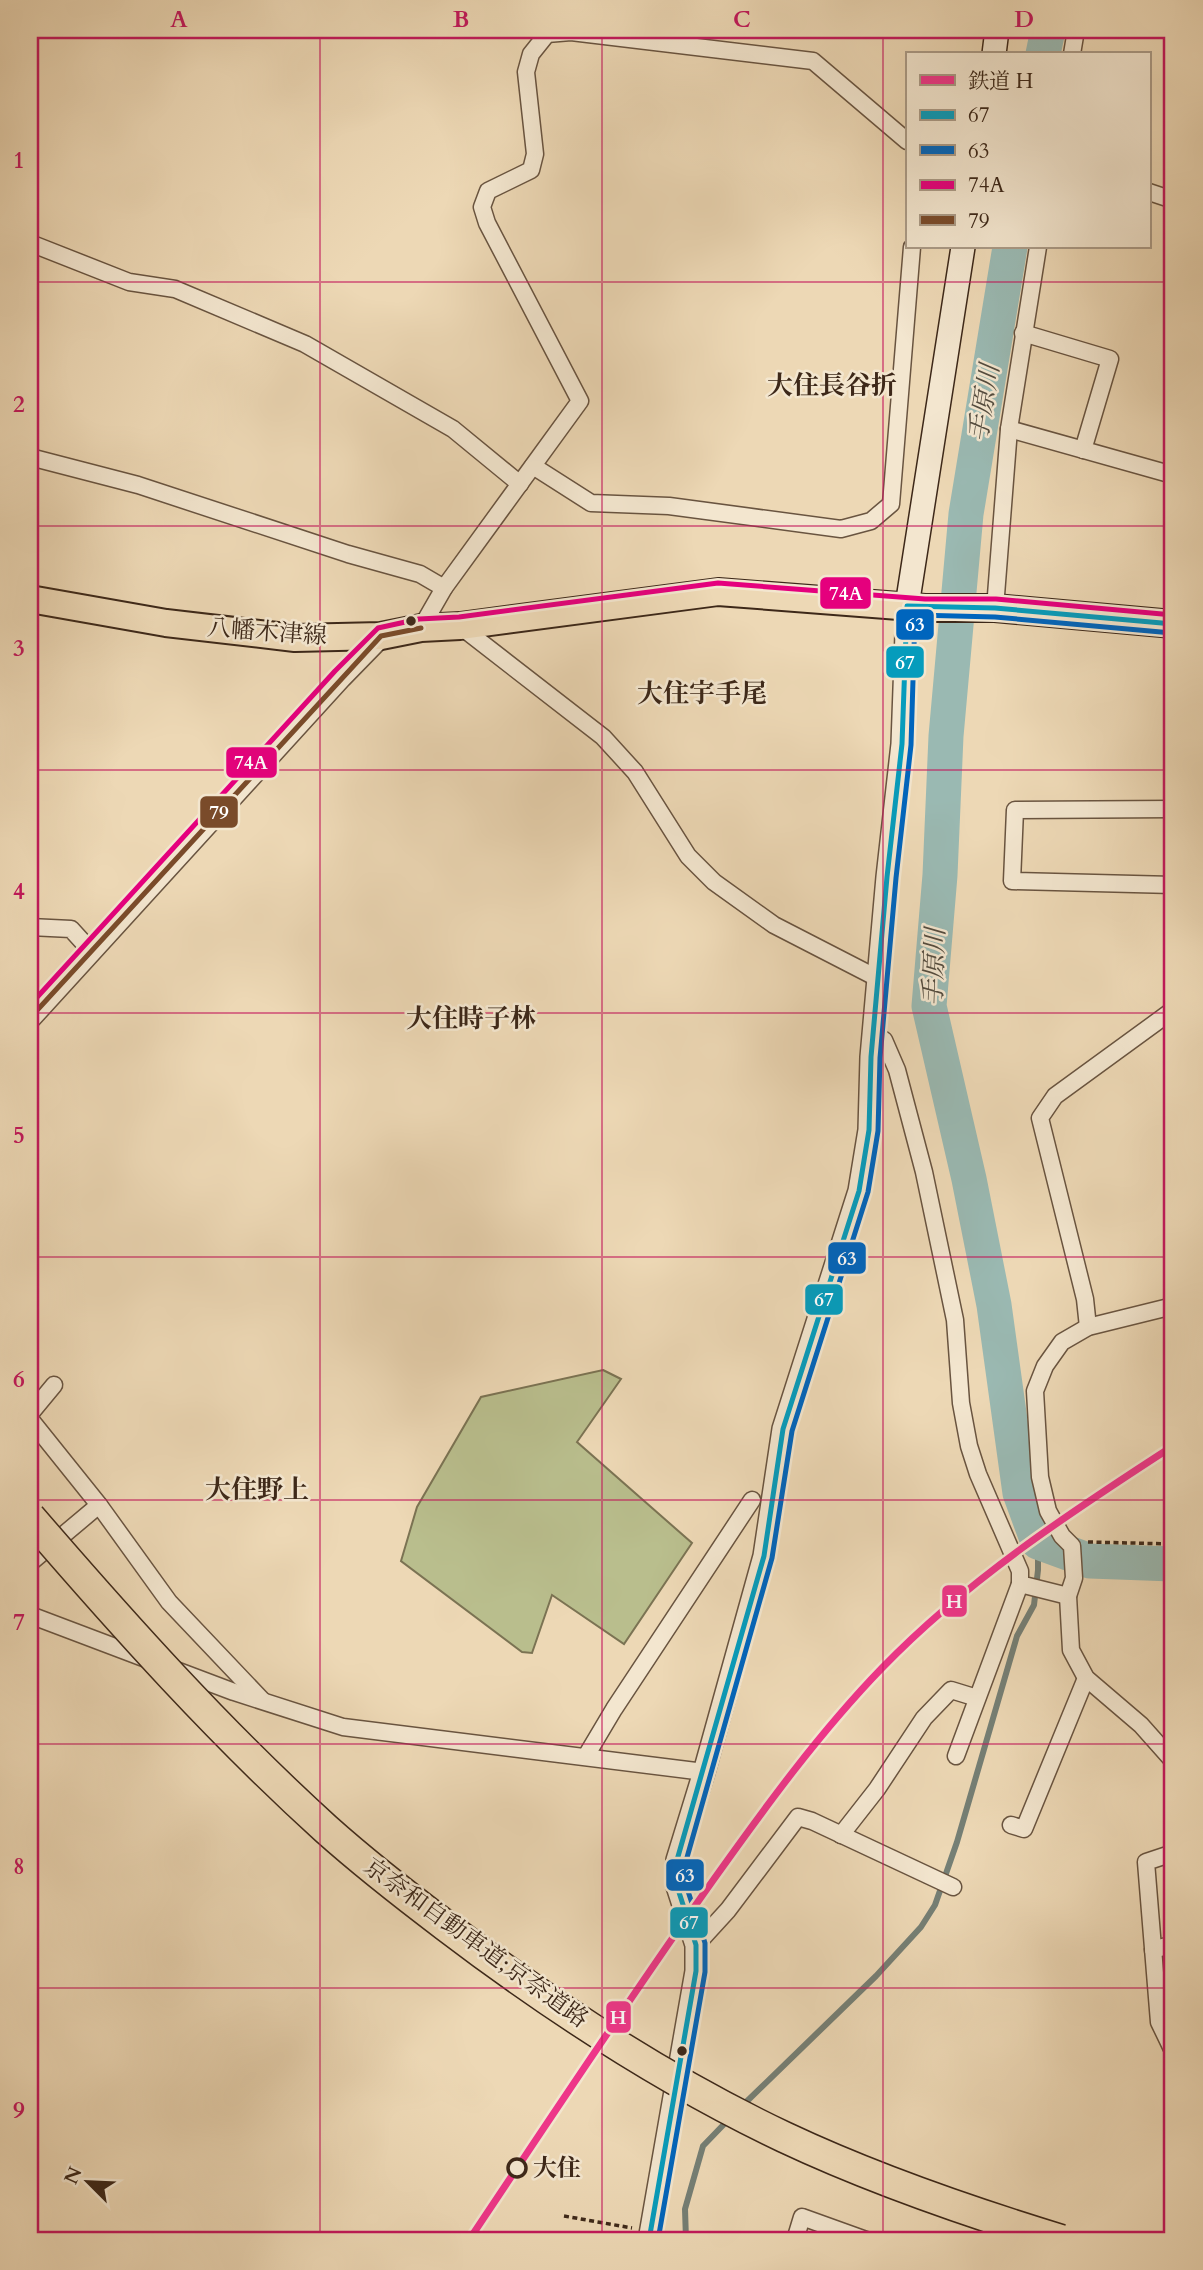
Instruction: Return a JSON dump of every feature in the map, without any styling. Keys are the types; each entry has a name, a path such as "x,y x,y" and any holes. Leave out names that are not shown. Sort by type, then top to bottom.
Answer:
{"highway":[{"name":"京奈和自動車道;京奈道路","path":"30,1517 154,1658 279,1785 328,1831 398,1889 527,1986 660,2071 782,2136 902,2188 1061,2240"}],"main road":[{"path":"994,52 998,30"},
{"path":"916,607 963,248"},
{"name":"八幡木津線","path":"30,599 166,623 295,638 381,636 421,628 460,626 586,607 718,592 916,607 990,608 1173,624"}],"street":[{"path":"1072,52 1076,30"},
{"path":"421,628 444,588 580,401 486,223 482,207 488,191 531,170 535,154 526,72 531,54 547,34 571,32 813,61 906,140"},
{"path":"1150,192 1173,200"},
{"path":"30,243 129,282 175,289 305,344 453,429 520,484"},
{"path":"533,466 591,503 669,506 841,529 871,521 891,504 912,248"},
{"path":"990,608 1009,429 1038,248"},
{"path":"1023,334 1110,359 1083,450"},
{"path":"1009,429 1173,475"},
{"path":"30,457 138,485 348,554 420,574 444,588"},
{"path":"650,2236 693,1997 696,1945 676,1883 677,1860 764,1556 783,1429 859,1191 869,1129 873,1034 887,877 916,607"},
{"path":"460,626 603,737 635,772 688,856 714,882 774,925 879,979"},
{"path":"30,1018 381,636"},
{"path":"1173,809 1015,810 1013,881 1173,885"},
{"path":"30,927 71,929 91,951"},
{"path":"1088,1326 1086,1299 1040,1118 1055,1097 1173,1010"},
{"path":"873,1034 884,1040 897,1070 924,1172 954,1320 961,1403 969,1446 978,1474 1020,1571 1023,1585 956,1756"},
{"path":"1173,1306 1088,1326 1062,1342 1045,1366 1035,1391 1040,1477 1048,1511 1062,1536 1070,1544 1074,1578 1068,1596 1070,1650 1086,1678 1141,1725 1173,1761"},
{"path":"54,1385 30,1417 99,1504 169,1602 264,1702"},
{"path":"586,1756 752,1500"},
{"path":"30,1563 99,1504"},
{"path":"1023,1585 1068,1596"},
{"path":"30,1615 264,1702 343,1727 704,1772"},
{"path":"1011,1825 1024,1829 1086,1678"},
{"path":"841,1835 877,1789 924,1718 951,1690 977,1698"},
{"path":"696,1945 728,1910 797,1817 812,1821 953,1887"},
{"path":"1173,1853 1146,1862 1159,2022 1173,2051"},
{"path":"1153,1950 1173,1944"},
{"path":"795,2240 802,2217 866,2240"}],"path":[{"path":"1070,1544 1173,1544"},
{"path":"564,2216 650,2236"}],"green space":[{"path":"603,1370 621,1379 577,1442 692,1543 624,1644 552,1595 532,1653 522,1652 401,1561 417,1507 481,1397"}],"waterway":[{"name":"手原川","path":"1043,52 1048,30"},
{"name":"手原川","path":"1010,248 966,514 946,736 940,875 929,1006 969,1179 994,1305 1020,1493 1038,1542 1090,1561 1173,1564"},
{"path":"742,2106 876,1976 921,1927 935,1905 957,1842 1017,1636 1034,1605 1038,1542"},
{"path":"686,2240 685,2209 703,2146 729,2119"}],"rail line":[{"name":"H","path":"469,2240 621,2013 753,1824 859,1692 915,1636 985,1576 1096,1496 1173,1446"}],"transit line":[{"name":"74A","path":"30,1005 335,671 378,628 419,619 459,617 718,583 925,599 996,599 1173,615"},
{"name":"67","path":"649,2240 696,1971 696,1945 676,1883 677,1860 764,1556 783,1429 859,1191 869,1130 871,1057 902,744 907,606 995,608 1173,624"},
{"name":"63","path":"658,2240 705,1972 705,1943 685,1882 686,1861 772,1558 792,1431 868,1192 878,1131 880,1058 911,745 915,615 995,617 1172,633"},
{"name":"79","path":"30,1018 381,636 421,628"}],"place":[{"name":"大住","path":"517,2168"}],"district":[{"name":"大住長谷折","path":"832,385"},
{"name":"大住宇手尾","path":"702,693"},
{"name":"大住時子林","path":"471,1018"},
{"name":"大住野上","path":"257,1489"}]}
